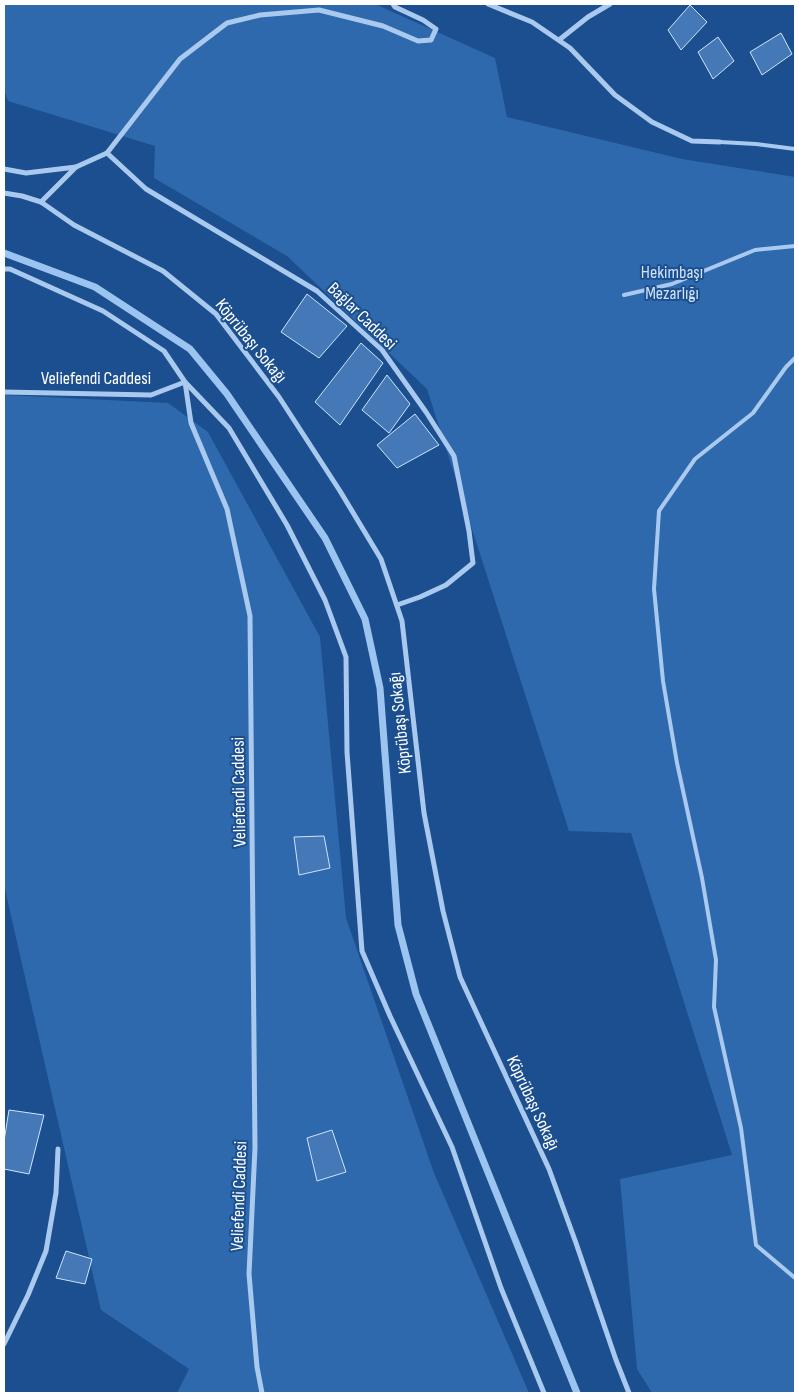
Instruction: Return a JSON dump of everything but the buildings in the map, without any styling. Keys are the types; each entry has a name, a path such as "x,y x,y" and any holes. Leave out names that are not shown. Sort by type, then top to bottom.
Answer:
{"street":[{"path":"4,169 26,173 76,167 107,153 180,59 227,23 260,15 319,10 383,26 418,41 431,40 436,29 423,20 395,7 393,4"},
{"path":"488,4 532,22 559,40 570,48 615,96 652,122 692,141 720,142"},
{"path":"559,40 588,17 610,4"},
{"name":"Bağlar Caddesi","path":"107,153 146,189 317,291 382,350 426,412 454,456 473,563 446,585 397,605"},
{"path":"41,202 76,167"},
{"name":"Köprübaşı Sokağı","path":"4,193 41,202 74,225 163,271 216,314 278,397 340,491 381,559 402,621 424,813 443,911 460,977 548,1169 629,1393"},
{"path":"4,269 104,312 164,351 185,382 229,428 287,525 325,600 346,657 348,752 362,951 390,1016 452,1147 501,1288 544,1393"},
{"name":"Veliefendi Caddesi","path":"4,392 151,395 185,382 191,423 226,509 250,616 255,1148 249,1274 262,1393"},
{"path":"4,1344 46,1251 56,1193 58,1149"}],"lane":[{"path":"720,142 795,149"},
{"path":"624,295 672,284 755,250 795,246"},
{"path":"795,358 786,367 753,413 695,460 659,511 654,589 663,681 677,763 702,878 716,960 714,1007 741,1128 756,1245 795,1278"}],"green space":[{"name":"Hekimbaşı Mezarlığı","path":"4,4 375,4 495,58 507,117 682,159 795,177 795,1393 652,1393 637,1369 620,1179 732,1155 631,833 569,831 427,389 287,256 154,178 155,146 8,101 4,90"},
{"path":"4,395 168,403 208,432 320,637 346,918 434,1173 529,1393 177,1393 189,1369 101,1310 4,885"}],"waterway":[{"path":"4,253 95,287 190,349 227,394 325,538 365,619 380,688 398,925 416,994 577,1393"}]}
